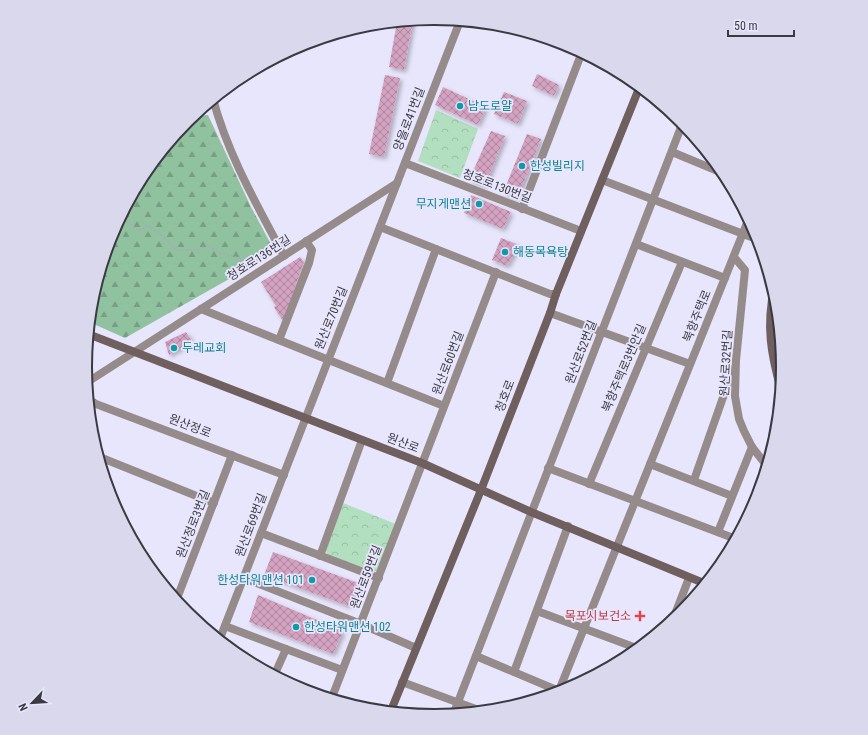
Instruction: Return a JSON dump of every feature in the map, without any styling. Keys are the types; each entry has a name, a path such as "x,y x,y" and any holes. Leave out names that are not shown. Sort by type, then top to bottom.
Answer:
{"street":[{"name":"양을로41번길","path":"380,227 458,26"},
{"path":"522,209 580,58"},
{"name":"청호로","path":"392,707 481,490 556,294 637,92"},
{"path":"215,104 223,131 282,257"},
{"name":"원산로52번길","path":"455,709 680,130"},
{"path":"672,152 712,167"},
{"name":"청호로130번길","path":"405,163 581,231"},
{"path":"602,180 750,237"},
{"name":"청호로136번길","path":"92,379 133,351 397,183"},
{"name":"북항주택로","path":"562,685 745,225"},
{"path":"380,227 550,294 556,294"},
{"name":"원산로70번길","path":"305,418 380,227"},
{"path":"279,340 309,262 312,250 306,242"},
{"path":"636,244 725,278"},
{"path":"387,383 436,249"},
{"name":"원산로32번길","path":"734,256 745,270 736,360 736,404 739,419 752,447 764,461"},
{"name":"북항주택로3번안길","path":"589,484 645,347 682,262"},
{"name":"원산로60번길","path":"422,463 496,272"},
{"path":"201,309 444,406"},
{"path":"771,309 770,343 776,369"},
{"path":"550,313 690,364"},
{"name":"원산로","path":"93,336 422,463 531,512 617,546 701,582"},
{"path":"694,480 736,360"},
{"name":"원산정로","path":"93,403 284,475"},
{"name":"원산로69번길","path":"221,636 305,418"},
{"path":"320,556 362,440"},
{"path":"718,532 752,447"},
{"name":"원산정로3번길","path":"178,595 232,455"},
{"path":"104,459 214,503"},
{"name":"원산로59번길","path":"333,695 422,463"},
{"path":"650,464 732,496"},
{"path":"548,468 732,537"},
{"path":"514,672 568,526"},
{"path":"261,533 379,578"},
{"path":"244,578 361,624 416,648"},
{"path":"678,608 689,578"},
{"path":"537,611 632,646"},
{"path":"225,626 342,670"},
{"path":"276,671 286,649"},
{"path":"476,656 552,689"},
{"path":"402,682 472,708"}],"path":[{"path":"125,220 138,231 143,230 147,224 176,250 198,250 207,245 221,253 251,261 269,253 282,257"}],"green space":[{"path":"436,110 478,129 460,178 418,161"},
{"path":"202,115 208,115 251,207 273,248 273,252 268,257 125,338 94,324 103,279 110,257 127,216 149,177 176,142"},
{"path":"343,503 396,524 377,571 373,572 328,555 325,550"}],"building":[{"path":"412,26 404,70 389,67 396,27"},
{"path":"537,74 559,85 554,96 532,86"},
{"path":"385,75 400,78 384,157 369,154"},
{"name":"남도로얄","path":"443,87 486,107 478,125 435,105"},
{"path":"504,92 527,101 518,124 494,114"},
{"name":"한성빌리지","path":"491,131 505,136 485,186 469,180"},
{"name":"한성빌리지","path":"527,134 541,139 517,199 503,193"},
{"name":"무지게맨션","path":"471,195 511,212 503,229 464,213"},
{"name":"해동목욕탕","path":"501,238 519,245 507,266 492,260"},
{"path":"300,257 304,262 283,321 274,307 276,306 261,282"},
{"name":"두레교회","path":"186,332 192,341 169,355 165,342"},
{"name":"한성타워맨션 101","path":"273,552 361,584 348,606 264,575"},
{"name":"한성타워맨션 102","path":"258,595 343,631 333,654 249,622"}],"place":[{"name":"남도로얄","path":"460,106"},
{"name":"한성빌리지","path":"522,166"},
{"name":"무지게맨션","path":"479,204"},
{"name":"해동목욕탕","path":"505,252"},
{"name":"두레교회","path":"174,348"},
{"name":"한성타워맨션 101","path":"312,580"},
{"name":"목포시보건소","path":"640,616"},
{"name":"한성타워맨션 102","path":"296,627"}]}
